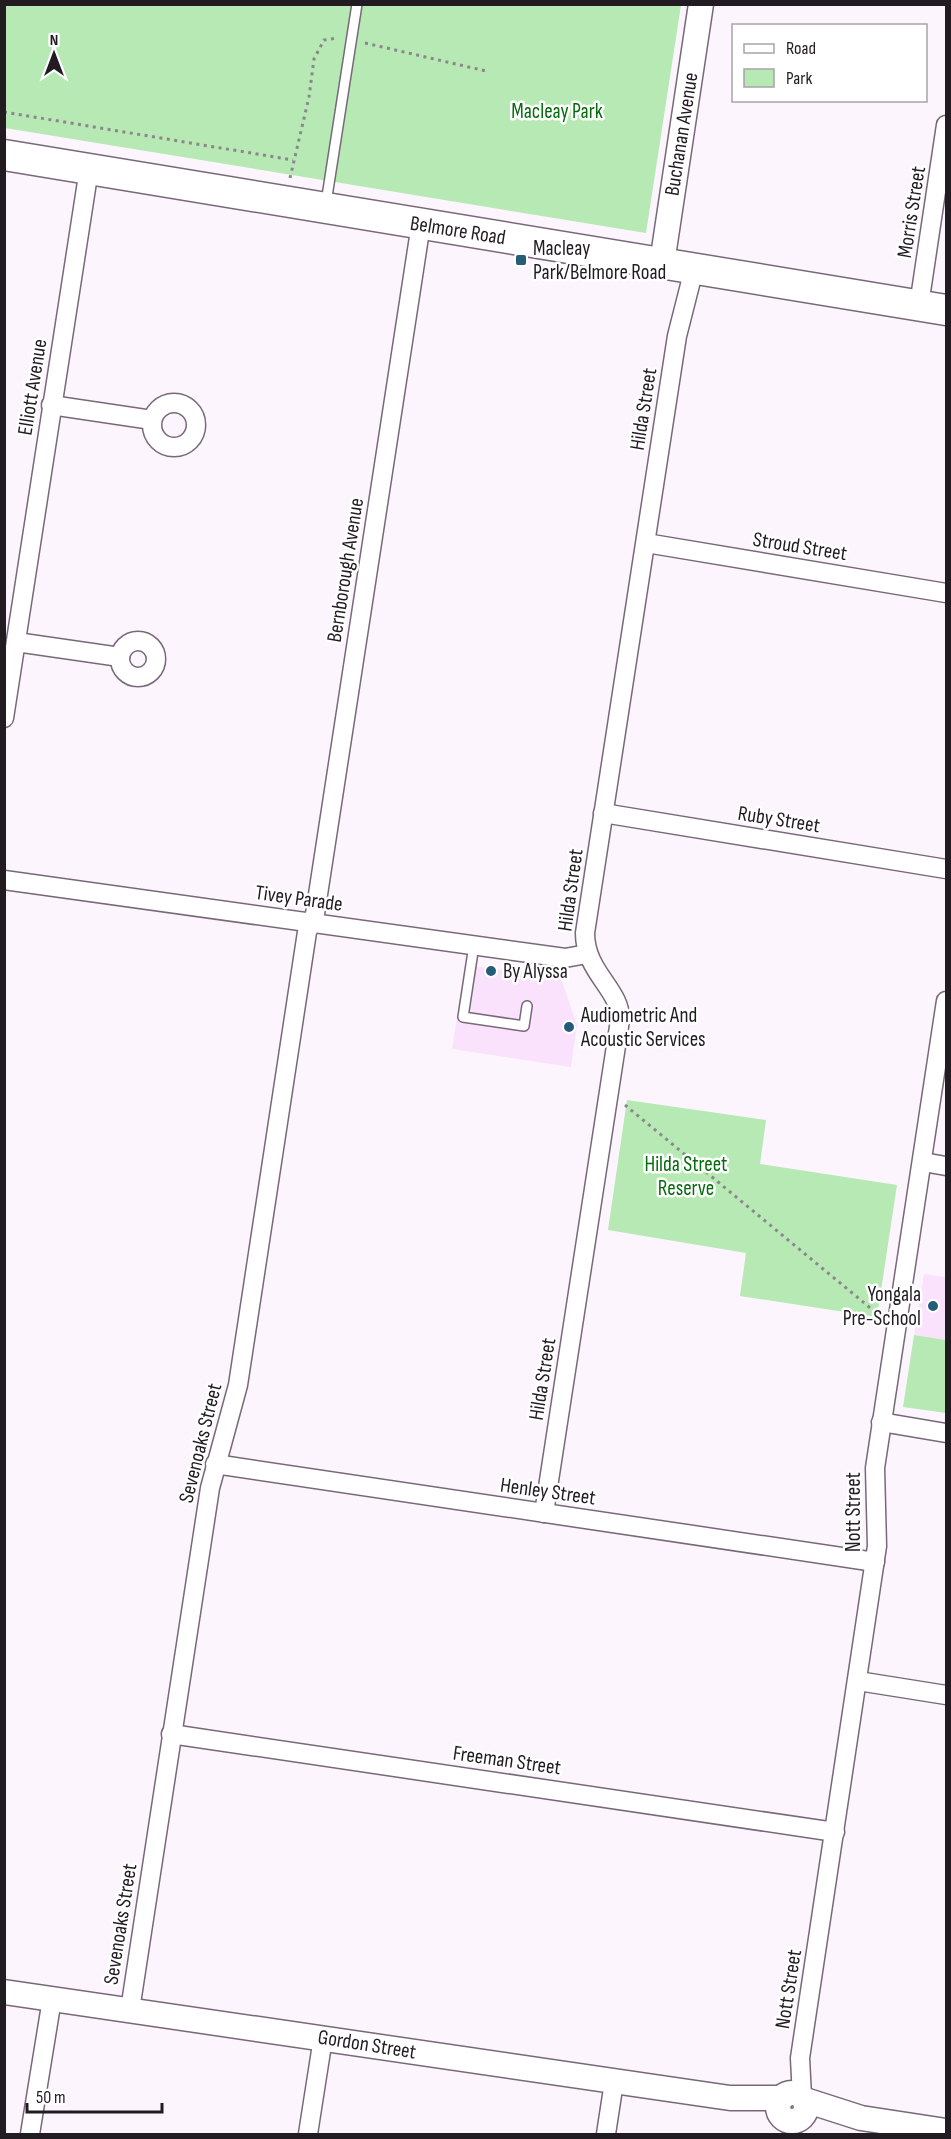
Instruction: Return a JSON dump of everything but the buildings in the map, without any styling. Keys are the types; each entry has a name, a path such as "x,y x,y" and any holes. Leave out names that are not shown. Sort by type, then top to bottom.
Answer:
{"main road":[{"name":"Belmore Road","path":"4,155 933,307"}],"street":[{"name":"Buchanan Avenue","path":"678,266 701,4"},
{"name":"Morris Street","path":"933,307 946,125"},
{"name":"Elliott Avenue","path":"4,718 89,169"},
{"name":"Bernborough Avenue","path":"311,923 421,224"},
{"name":"Hilda Street","path":"544,1513 620,1020 617,1004 587,954 585,933 677,336 678,266"},
{"path":"51,405 152,420"},
{"name":"Stroud Street","path":"646,543 946,593"},
{"path":"16,642 120,657"},
{"name":"Ruby Street","path":"603,813 946,870"},
{"name":"Tivey Parade","path":"5,881 565,958 587,954"},
{"name":"Sevenoaks Street","path":"130,2010 171,1734 215,1464 234,1407 238,1385 307,932 311,923"},
{"name":"Nott Street","path":"792,2104 875,1562 878,1536 873,1483 946,1001"},
{"path":"922,1162 946,1166"},
{"path":"881,1422 946,1433"},
{"name":"Henley Street","path":"215,1464 875,1562"},
{"path":"858,1682 946,1695"},
{"name":"Freeman Street","path":"171,1734 835,1832"},
{"name":"Gordon Street","path":"4,1992 614,2082 792,2104 861,2118 946,2131"},
{"path":"30,2134 52,1999"},
{"path":"308,2134 323,2038"},
{"path":"606,2134 614,2082"}],"lane":[{"path":"325,208 357,4"},
{"path":"474,945 463,1017 524,1026 527,1006"}],"path":[{"path":"290,178 309,97 314,59 324,40 341,38 486,71"},
{"path":"4,112 293,160"},
{"path":"625,1104 880,1316"}],"shaded area":[{"path":"465,965 561,978 577,1025 571,1067 452,1049"},
{"name":"Yongala Pre-School","path":"924,1274 946,1277 946,1340 914,1335"}],"green space":[{"name":"Macleay Park","path":"4,5 681,5 646,233 5,128"},
{"name":"Hilda Street Reserve","path":"627,1100 766,1120 760,1164 897,1185 877,1317 740,1296 746,1253 608,1230"},
{"path":"914,1335 946,1340 946,1413 903,1407"}],"place":[{"name":"Macleay Park/Belmore Road","path":"521,260"},
{"name":"By Alyssa","path":"491,971"},
{"name":"Audiometric And Acoustic Services","path":"569,1027"},
{"name":"Yongala Pre-School","path":"933,1306"}]}
